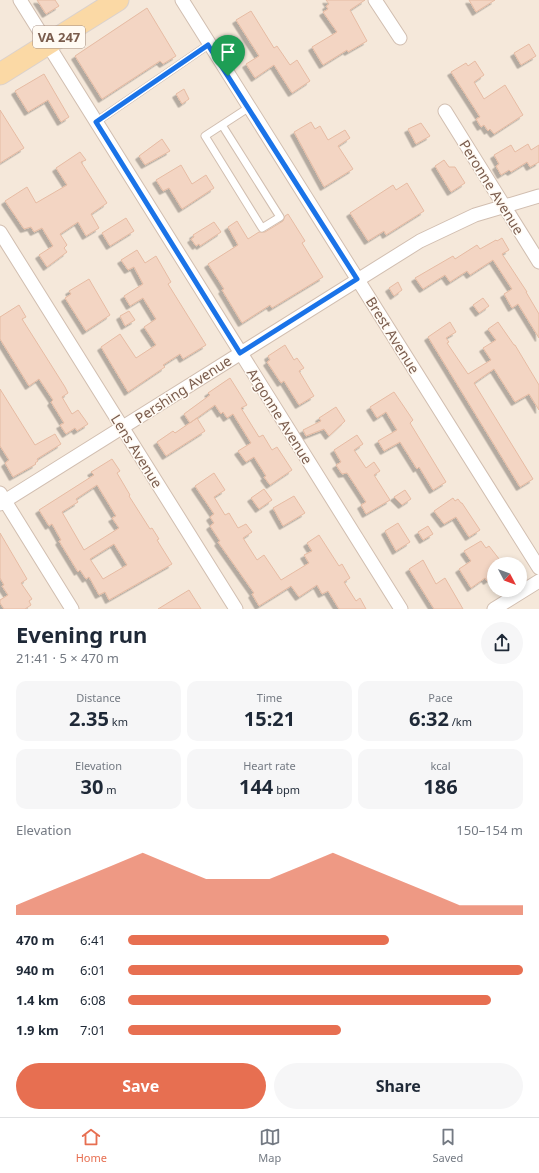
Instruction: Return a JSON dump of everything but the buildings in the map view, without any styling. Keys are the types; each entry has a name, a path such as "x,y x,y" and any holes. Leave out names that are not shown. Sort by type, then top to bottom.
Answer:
{"main road":[{"name":"VA 247","path":"0,74 118,0"}],"street":[{"name":"Argonne Avenue","path":"20,0 401,609"},
{"name":"Brest Avenue","path":"182,0 208,45 539,568"},
{"path":"375,0 400,38"},
{"name":"Peronne Avenue","path":"446,111 539,262"},
{"name":"Pershing Avenue","path":"2,499 122,428 357,279 420,241 459,222 504,206 539,196"},
{"name":"Lens Avenue","path":"0,232 236,609"},
{"path":"2,499 72,609"},
{"path":"494,609 539,581"}],"lane":[{"path":"96,122 208,45"},
{"path":"222,124 280,217 262,228 204,136 222,124 248,108"}],"shaded area":[{"path":"0,0 539,0 539,609 0,609"}],"route":[{"path":"208,45 228,76 357,279 240,353 96,122 208,45"}]}
